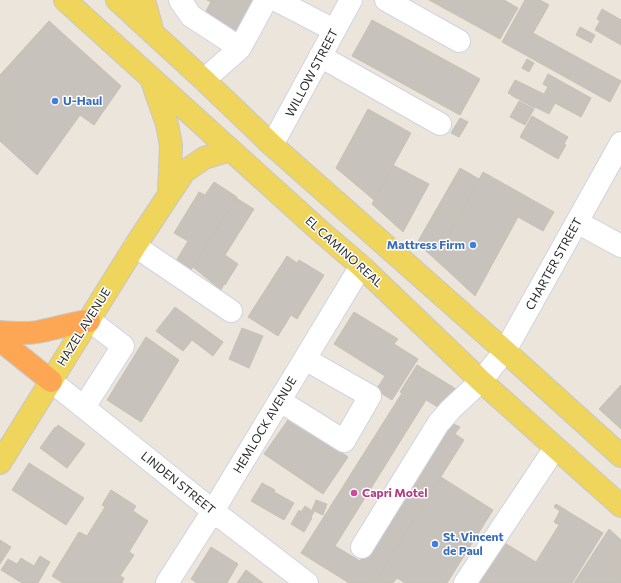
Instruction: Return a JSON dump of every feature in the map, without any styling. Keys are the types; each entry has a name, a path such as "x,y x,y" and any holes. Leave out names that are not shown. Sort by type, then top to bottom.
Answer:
{"highway":[{"path":"0,332 37,332 72,323 89,321"},
{"path":"0,340 51,381"}],"main road":[{"name":"EL CAMINO REAL","path":"65,0 230,150 361,266 481,381 621,506"},
{"path":"117,0 272,145 505,351 621,456"},
{"path":"144,0 153,33"},
{"name":"HAZEL AVENUE","path":"151,77 167,124 171,145 169,192"},
{"name":"HAZEL AVENUE","path":"0,463 169,192 184,172 204,158 230,150"}],"street":[{"path":"180,0 191,16 240,48"},
{"name":"WILLOW STREET","path":"272,145 351,0"},
{"path":"386,0 459,41"},
{"path":"204,80 240,48 278,1 334,30"},
{"path":"320,56 440,124"},
{"name":"CHARTER STREET","path":"362,547 438,424 450,410 481,381 505,351 621,143"},
{"path":"577,222 621,246"},
{"path":"135,246 231,311"},
{"name":"HEMLOCK AVENUE","path":"167,583 214,511 361,266"},
{"path":"84,407 123,346 89,321"},
{"path":"280,401 344,441 370,396 305,359"},
{"name":"LINDEN STREET","path":"51,381 307,583"},
{"path":"466,583 555,448"}],"building":[{"path":"207,0 251,0 261,5 242,40 202,18 211,2"},
{"path":"429,0 504,0 518,8 500,39"},
{"path":"525,0 540,0 549,5 533,33 621,81 610,102 502,42"},
{"path":"602,9 621,20 621,45 595,30 600,21 597,19"},
{"path":"372,20 480,79 460,115 352,56"},
{"name":"U-Haul","path":"49,21 121,86 94,125 80,115 37,175 0,141 0,75"},
{"path":"580,27 595,35 591,43 576,35"},
{"path":"527,59 534,63 529,72 522,68"},
{"path":"548,74 591,98 581,117 555,103 549,114 508,93 515,80 544,94 548,87 543,84"},
{"path":"519,101 534,109 525,125 510,117"},
{"path":"368,109 411,133 374,200 336,168"},
{"path":"532,116 568,137 564,144 566,145 558,159 520,137"},
{"path":"460,118 468,122 459,137 451,133"},
{"path":"393,165 429,184 403,232 372,204"},
{"path":"460,168 479,179 436,260 417,243"},
{"name":"Mattress Firm","path":"483,172 554,212 543,231 518,217 475,296 436,260"},
{"path":"214,182 237,197 191,270 176,261 188,241 174,233 199,192 205,195"},
{"path":"236,198 254,209 225,255 238,264 221,290 193,267"},
{"path":"287,256 297,263 299,260 324,275 297,319 291,315 278,336 248,317"},
{"path":"175,307 223,342 213,356 192,340 183,351 156,331"},
{"path":"354,312 398,339 394,344 418,359 392,400 376,390 385,376 334,344"},
{"path":"242,328 263,336 249,368 229,359"},
{"path":"146,337 179,360 141,422 107,400"},
{"name":"Capri Motel","path":"417,365 456,389 443,410 426,400 335,546 360,561 445,427 449,429 452,423 460,427 455,434 464,440 374,583 349,583 301,553 402,393 400,392"},
{"path":"621,385 621,429 599,409"},
{"path":"290,417 348,457 323,494 264,454"},
{"path":"58,425 85,444 67,468 40,448"},
{"path":"29,463 84,498 66,525 12,490"},
{"name":"St. Vincent de Paul","path":"441,477 493,510 447,583 405,583 397,578 393,583 374,583"},
{"path":"262,483 275,490 274,492 294,503 284,520 251,501"},
{"path":"111,490 136,506 133,511 148,521 129,552 134,555 120,576 124,578 122,583 63,583 52,576 79,532 87,536 105,507 102,505"},
{"path":"316,500 327,504 323,515 312,510"},
{"path":"556,504 603,533 572,583 478,583 503,542 536,562 559,525 554,522 560,511 554,507"},
{"path":"305,506 314,512 304,532 291,524 299,510 301,512"},
{"path":"609,529 621,540 621,583 574,583"},
{"path":"0,540 11,547 0,564"},
{"path":"211,547 238,564 227,583 197,583 191,579"},
{"path":"40,556 50,562 38,583 22,583 1,570 8,559 17,564 21,558 34,566"},
{"path":"246,570 263,583 237,583"}],"place":[{"name":"U-Haul","path":"55,101"},
{"name":"Mattress Firm","path":"473,245"},
{"name":"Capri Motel","path":"354,493"},
{"name":"St. Vincent de Paul","path":"435,544"}]}
